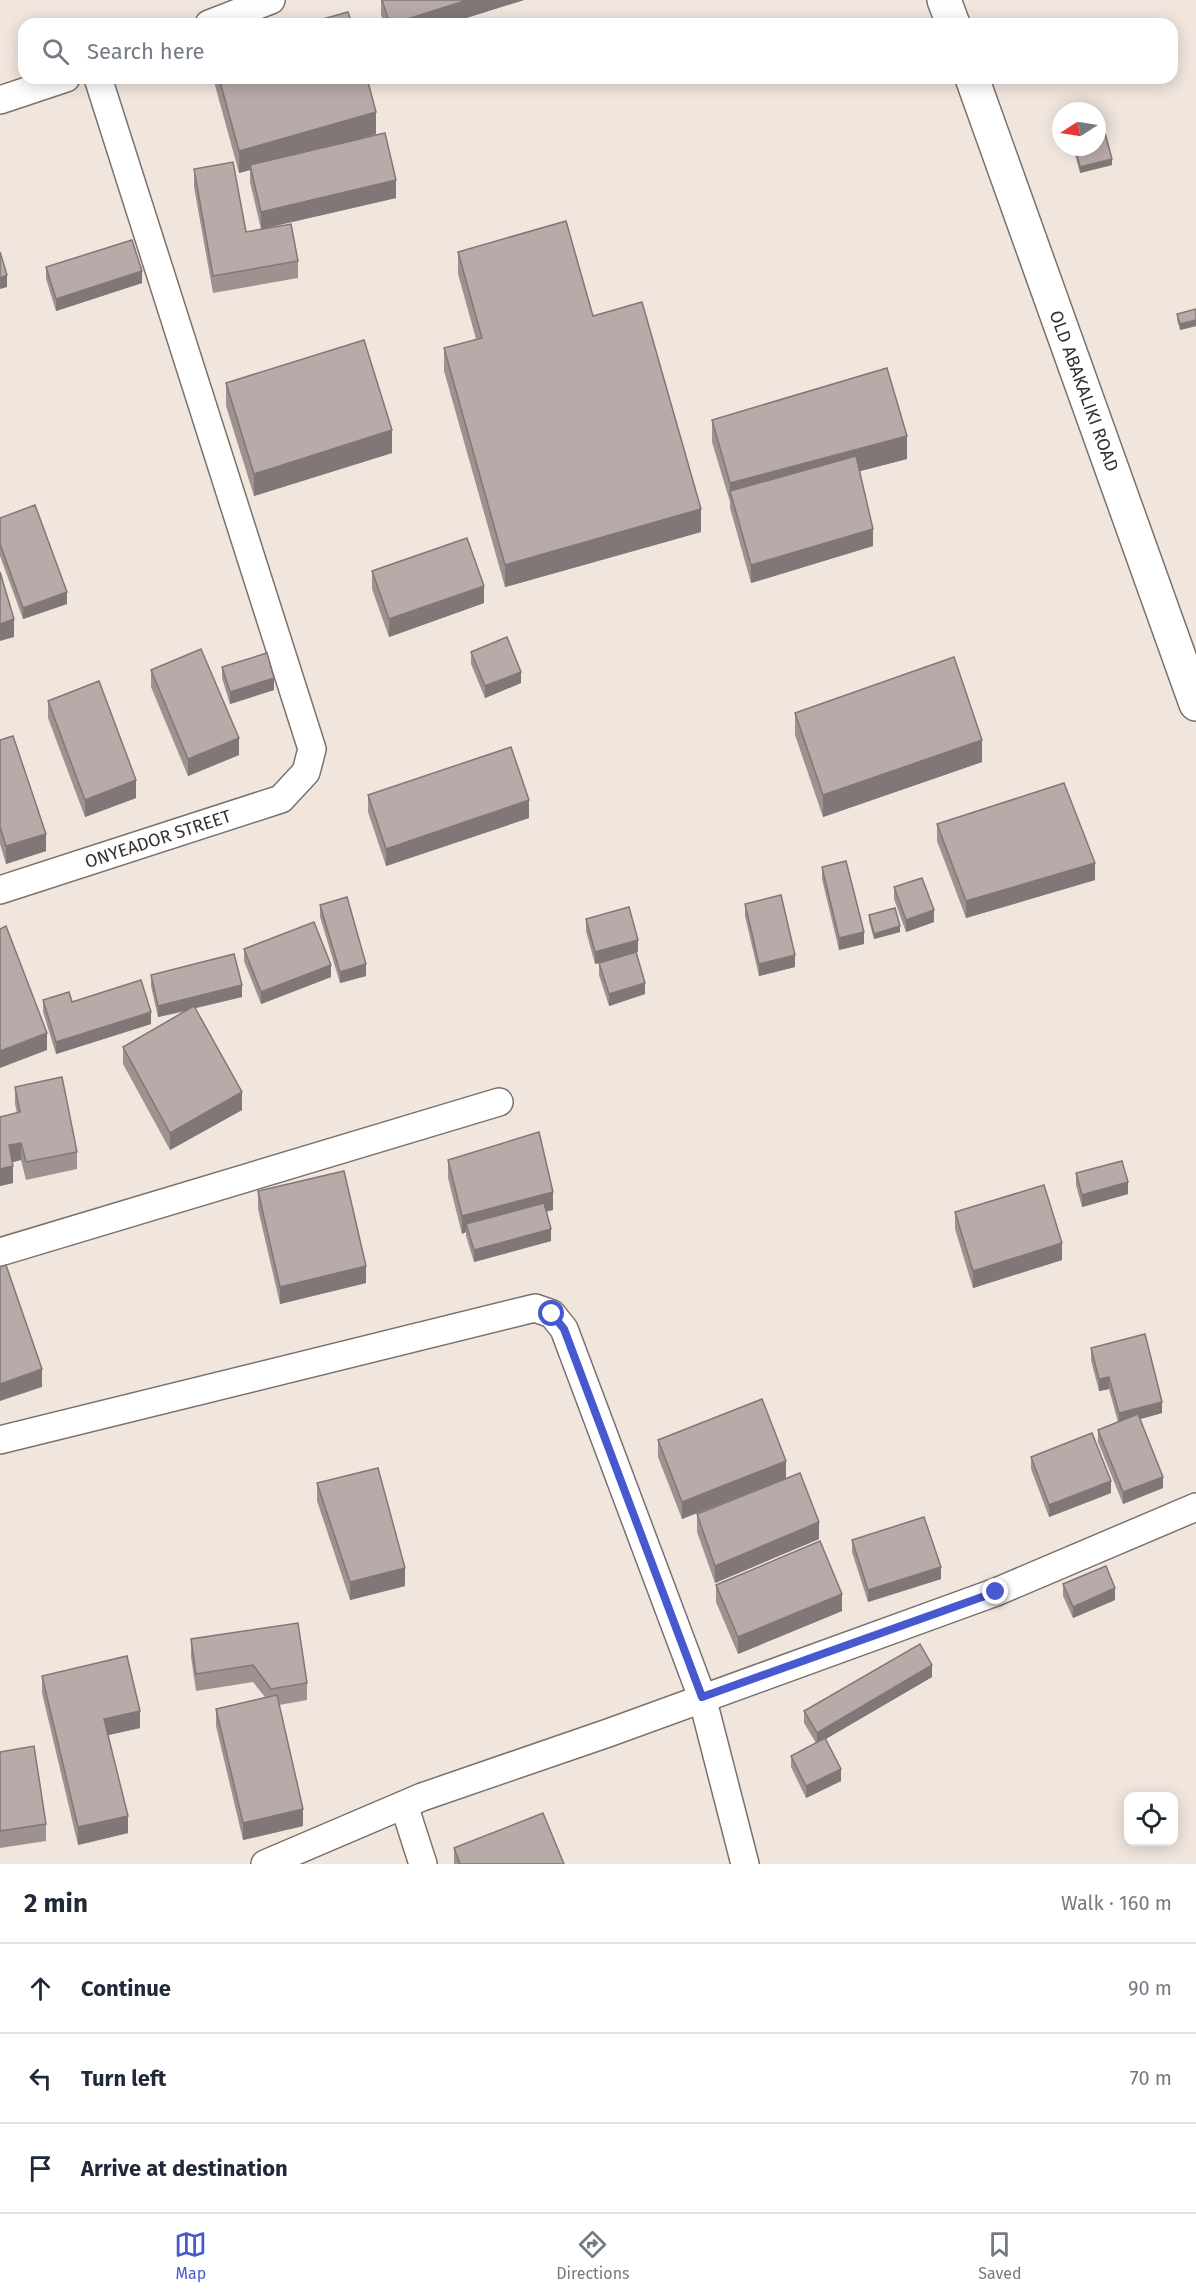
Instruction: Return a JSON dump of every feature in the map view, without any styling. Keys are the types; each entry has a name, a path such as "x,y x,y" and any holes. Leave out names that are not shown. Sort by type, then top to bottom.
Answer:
{"main road":[{"path":"944,0 951,18"},
{"name":"OLD ABAKALIKI ROAD","path":"974,84 1196,704"}],"street":[{"path":"224,18 271,0"},
{"path":"0,100 48,84"},
{"name":"ONYEADOR STREET","path":"0,890 281,799 306,772 312,749 100,84"},
{"path":"0,1252 499,1102"},
{"path":"0,1440 535,1308 552,1314 564,1329 702,1697 746,1864"},
{"path":"265,1864 404,1805 996,1592 1196,1507"},
{"path":"404,1805 423,1864"}],"building":[{"path":"382,0 468,0 410,18 388,18"},
{"path":"348,12 350,18 326,18"},
{"path":"221,84 369,84 376,112 239,151"},
{"path":"385,133 396,180 261,212 250,165"},
{"path":"1106,137 1112,159 1080,167 1077,156 1106,156"},
{"path":"233,162 246,232 291,224 298,261 213,276 194,169"},
{"path":"566,221 593,316 642,302 701,509 505,565 444,348 482,338 458,252"},
{"path":"132,240 142,271 56,299 46,267"},
{"path":"0,252 7,275 0,278"},
{"path":"1196,309 1196,320 1180,324 1177,314"},
{"path":"364,340 392,430 254,474 226,383"},
{"path":"887,368 907,436 730,483 712,420"},
{"path":"856,456 873,529 751,565 730,491"},
{"path":"35,505 67,592 23,608 0,544 0,518"},
{"path":"467,538 484,586 389,619 372,571"},
{"path":"0,572 14,619 0,624"},
{"path":"507,637 521,672 485,686 471,652"},
{"path":"201,649 239,738 188,759 151,670"},
{"path":"267,653 274,678 230,692 222,667"},
{"path":"954,657 982,740 823,795 795,713"},
{"path":"99,681 136,780 85,800 48,701"},
{"path":"13,736 46,834 6,846 0,827 0,740"},
{"path":"511,747 529,800 386,849 368,795"},
{"path":"1064,783 1095,863 966,901 937,824"},
{"path":"846,861 864,932 839,938 822,867"},
{"path":"922,878 934,910 906,920 894,887"},
{"path":"781,895 795,955 759,964 745,904"},
{"path":"347,897 366,964 340,972 320,905"},
{"path":"629,907 638,940 595,952 586,919"},
{"path":"895,908 900,926 874,934 869,915"},
{"path":"314,922 331,965 261,992 244,949"},
{"path":"6,926 47,1033 0,1051 0,929"},
{"path":"636,952 645,983 609,994 599,963"},
{"path":"234,954 242,985 158,1006 151,975"},
{"path":"141,980 151,1012 56,1042 43,1000 69,992 72,1002"},
{"path":"194,1006 242,1092 170,1133 123,1047"},
{"path":"62,1077 77,1152 26,1162 21,1143 9,1145 13,1166 0,1169 0,1117 20,1112 15,1087"},
{"path":"539,1132 553,1192 462,1216 448,1160"},
{"path":"1122,1161 1128,1182 1082,1195 1076,1173"},
{"path":"344,1171 366,1266 280,1287 258,1191"},
{"path":"1044,1185 1062,1243 973,1271 955,1212"},
{"path":"544,1203 551,1229 474,1250 466,1224"},
{"path":"6,1265 42,1369 0,1384 0,1267"},
{"path":"1145,1334 1162,1402 1119,1413 1109,1377 1099,1379 1091,1348"},
{"path":"762,1399 786,1461 682,1502 658,1440"},
{"path":"1138,1414 1163,1477 1123,1492 1098,1430"},
{"path":"1092,1433 1111,1481 1049,1505 1031,1457"},
{"path":"378,1468 405,1568 350,1582 317,1483"},
{"path":"800,1473 819,1522 715,1566 697,1514"},
{"path":"924,1517 941,1567 868,1590 852,1540"},
{"path":"820,1541 842,1594 738,1637 716,1585"},
{"path":"1106,1566 1115,1588 1073,1607 1063,1584"},
{"path":"298,1623 307,1683 271,1689 253,1665 196,1674 191,1639"},
{"path":"920,1644 932,1665 817,1733 804,1711"},
{"path":"127,1656 140,1711 104,1719 128,1816 78,1827 42,1676"},
{"path":"277,1695 303,1809 243,1823 216,1709"},
{"path":"825,1738 841,1769 806,1786 791,1756"},
{"path":"34,1746 46,1824 0,1831 0,1752"},
{"path":"543,1813 564,1864 460,1864 454,1848"}],"route":[{"path":"552,1314 564,1329 702,1697 996,1592"}]}
